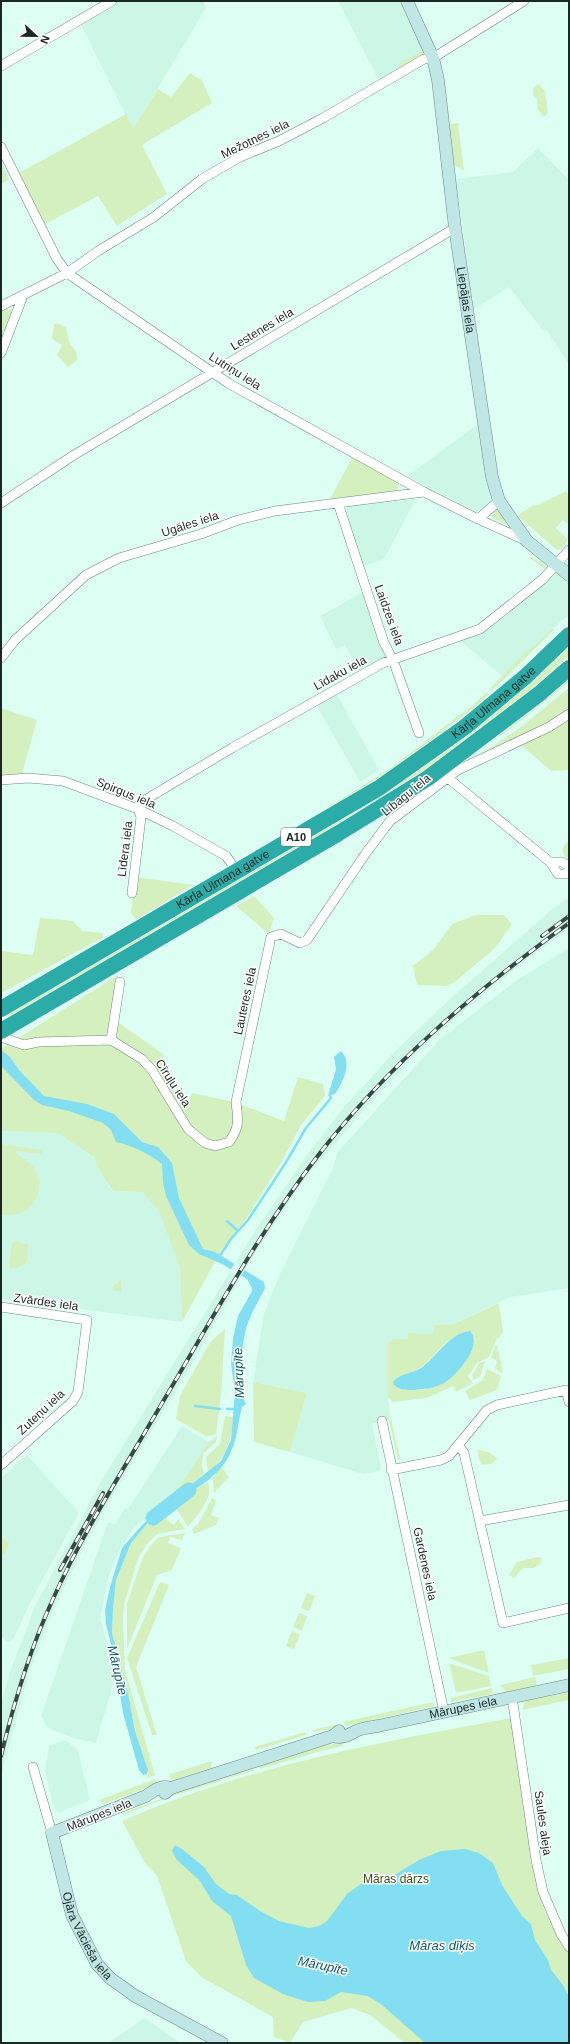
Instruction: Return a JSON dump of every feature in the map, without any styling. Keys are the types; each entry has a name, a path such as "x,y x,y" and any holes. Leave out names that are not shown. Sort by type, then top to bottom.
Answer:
{"highway":[{"name":"Kārļa Ulmaņa gatve","path":"1,1009 379,788 465,727 525,677 569,635"},
{"name":"Kārļa Ulmaņa gatve","path":"1,1031 339,833 428,778 539,694 569,668"}],"street":[{"path":"1,66 96,5 112,1"},
{"name":"Liepājas iela","path":"407,1 432,58 442,108 455,228 483,428 492,477 499,501 527,541 569,575"},
{"name":"Mežotnes iela","path":"1,306 67,273 98,251 154,217 209,175 240,157 279,141 323,118 424,59 432,58 524,1"},
{"name":"Lutriņu iela","path":"1,147 56,259 67,273 228,383 424,492 527,541"},
{"name":"Lestenes iela","path":"1,503 74,455 455,228"},
{"path":"1,353 23,296"},
{"name":"Ugāles iela","path":"1,658 15,640 86,575 119,558 268,513 424,492"},
{"path":"478,519 499,501"},
{"name":"Laidzes iela","path":"338,503 384,643 393,660 419,733"},
{"name":"Līdaku iela","path":"138,809 140,803 313,702 393,660 486,625 543,579 569,550"},
{"name":"Lībagu iela","path":"300,943 307,940 390,821 448,778 491,754 550,727 569,714"},
{"name":"Spirgus iela","path":"1,780 28,778 63,781 138,809 173,826 226,856 231,863"},
{"path":"448,778 550,862 558,874 567,874 569,867"},
{"name":"Līdera iela","path":"132,893 141,817 138,809"},
{"name":"Lauteres iela","path":"236,1102 271,937 281,934 300,943"},
{"path":"1,1037 24,1045 38,1042 111,1040 120,982"},
{"name":"Cīruļu iela","path":"111,1040 142,1059 152,1070 188,1129 205,1143 216,1146 229,1142 236,1132 238,1121 236,1102"},
{"name":"Zvārdes iela","path":"1,1307 87,1320"},
{"name":"Zuteņu iela","path":"1,1465 73,1402 78,1392 87,1320"},
{"path":"391,1470 441,1460 449,1456 492,1407 566,1390 569,1402"},
{"name":"Gardenes iela","path":"382,1421 391,1470 444,1712"},
{"path":"459,1446 464,1453 503,1623 569,1608"},
{"path":"480,1521 569,1505"},
{"name":"Mārupes iela","path":"52,1833 146,1796 164,1794 171,1788 333,1736 345,1736 357,1731 569,1685"},
{"name":"Saules aleja","path":"512,1697 542,1892 569,1947"},
{"name":"Ojāra Vācieša iela","path":"33,1767 52,1833 72,1915 97,1964 110,1978 135,1996 222,2043"}],"shaded area":[{"path":"118,1 203,1 206,8 133,130 80,23"},
{"path":"338,1 400,1 427,54 380,82"},
{"path":"538,148 569,180 569,364 547,331 541,328 509,287 474,309 456,179 513,172"},
{"path":"478,424 492,496 492,501 486,509 479,511 474,510 407,476"},
{"path":"416,499 384,559 361,567 345,513 347,507"},
{"path":"556,573 569,584 569,614 502,676 458,639"},
{"path":"365,591 385,658 360,674 345,645 336,649 320,616"},
{"path":"335,691 379,770 360,782 315,703"},
{"path":"569,898 569,929 530,957 470,1006 412,1058 363,1111 305,1179 250,1261 195,1359 118,1487 84,1547 52,1613 30,1670 1,1776 1,1703 11,1669 35,1606 100,1483 255,1231 306,1156 345,1106 395,1051 452,997 557,905"},
{"path":"569,948 569,1288 510,1297 454,1324 434,1325 434,1334 409,1333 408,1339 393,1340 388,1344 388,1397 391,1419 372,1424 381,1468 380,1471 363,1474 290,1452 307,1393 253,1382 264,1314 282,1269 334,1166 337,1153 439,1040 517,980"},
{"path":"1,1131 58,1132 94,1157 101,1174 112,1191 142,1192 160,1211 180,1268 182,1322 1,1299"},
{"path":"182,1426 209,1442 178,1492 133,1529 120,1549 109,1575 100,1619 112,1657 114,1681 96,1743 76,1739 47,1727 41,1716 42,1713 108,1522 115,1524 125,1508 128,1509"},
{"path":"27,1455 79,1513 31,1601 14,1638 10,1642 6,1642 1,1636 1,1478"},
{"path":"65,1740 78,1750 90,1800 58,1813 53,1805 45,1771 49,1746"},
{"path":"145,2018 181,2043 108,2043"}],"green space":[{"path":"424,50 424,55 399,68 399,64"},
{"path":"190,73 202,80 212,103 142,145 167,194 117,226 98,196 45,224 19,173 126,114 133,129 158,89 171,97"},
{"path":"538,84 545,91 548,113 544,117 538,110 537,99 533,96 533,89"},
{"path":"458,123 464,171 453,164 449,128 451,124"},
{"path":"1,162 9,180 1,184"},
{"path":"10,309 13,312 1,341 1,311"},
{"path":"58,323 66,327 69,342 76,352 78,360 68,367 57,355 62,345 52,339 54,324"},
{"path":"353,456 397,480 399,484 397,491 330,499"},
{"path":"566,491 569,496 569,525 563,520 556,528 568,540 561,549 557,550 518,516 534,505 536,506"},
{"path":"497,509 500,511 507,525 492,518 491,515"},
{"path":"530,556 548,567 547,571 530,558"},
{"path":"553,628 554,630 492,691 490,688"},
{"path":"569,647 569,656 514,705 455,750 380,801 10,1018 3,1015 515,695"},
{"path":"569,679 569,682 522,720 471,754 537,707"},
{"path":"569,688 569,710 536,729 477,756 517,730"},
{"path":"487,692 489,694 481,702 386,775 269,845 388,770 475,703"},
{"path":"1,708 37,720 22,774 1,777"},
{"path":"569,720 569,770 551,771 520,744"},
{"path":"567,842 569,844 569,857 565,857 562,849"},
{"path":"136,877 193,885 136,920 131,912"},
{"path":"254,896 274,918 269,934 236,906"},
{"path":"476,915 504,915 512,924 496,947 455,982 446,986 417,985 413,966 434,949 452,924"},
{"path":"40,918 73,921 82,931 102,933 104,937 1,993 1,951 33,955"},
{"path":"118,975 112,1020 115,1020 163,1054 167,1075 178,1102 188,1105 192,1093 234,1102 284,1121 298,1077 323,1084 325,1096 301,1125 281,1163 246,1219 221,1251 182,1322 180,1268 159,1211 142,1192 113,1191 101,1174 94,1157 58,1133 1,1131 1,1049"},
{"path":"1,1144 42,1150 41,1154 17,1151 16,1154 28,1162 36,1172 39,1182 38,1193 34,1203 26,1210 15,1215 1,1215"},
{"path":"16,1241 28,1245 27,1261 16,1268 11,1268 9,1266 12,1244"},
{"path":"121,1280 121,1291 114,1291 113,1286"},
{"path":"499,1303 503,1332 499,1338 497,1338 489,1357 477,1363 468,1376 473,1383 456,1392 453,1386 427,1398 393,1402 388,1397 388,1344 393,1339 408,1339 408,1333 433,1334 434,1325 454,1324","holes":["463,1334 473,1336 475,1339 444,1382 424,1390 404,1390 397,1377 419,1369 451,1339"]},
{"path":"225,1329 221,1395 216,1434 207,1437 176,1419 180,1396 210,1342"},
{"path":"495,1345 497,1345 503,1372 501,1373 495,1369 497,1361 491,1357"},
{"path":"485,1361 480,1377 473,1380 472,1375 479,1363"},
{"path":"487,1369 501,1376 497,1390 470,1400 465,1391 483,1380"},
{"path":"253,1382 307,1393 290,1452 254,1442"},
{"path":"225,1416 234,1417 227,1448 220,1461 208,1472 206,1457 220,1444"},
{"path":"391,1419 400,1459 398,1460 389,1420"},
{"path":"217,1436 216,1442 203,1454 202,1466 204,1474 177,1496 171,1499 209,1442"},
{"path":"477,1450 489,1452 498,1459 491,1464 481,1465"},
{"path":"222,1467 229,1477 213,1494 214,1489 212,1478"},
{"path":"207,1482 209,1494 207,1500 188,1527 174,1505"},
{"path":"212,1498 216,1500 211,1515 219,1518 216,1525 194,1534 192,1529 198,1524"},
{"path":"171,1508 173,1510 166,1519 174,1525 178,1519 185,1529 157,1534 148,1543 139,1556 124,1604 123,1621 125,1670 155,1775 148,1778 148,1770 135,1731 128,1693 112,1633 113,1610 116,1580 131,1543 147,1524"},
{"path":"185,1533 182,1540 170,1537 168,1543 181,1548 172,1570 157,1575 127,1649 127,1604 142,1559 151,1545 159,1537"},
{"path":"1,1537 9,1542 6,1553 1,1556"},
{"path":"537,1557 542,1558 541,1563 534,1568 523,1568 514,1578 509,1575 517,1562"},
{"path":"160,1582 169,1585 136,1667 157,1735 152,1735 127,1658"},
{"path":"307,1593 315,1596 309,1611 301,1608"},
{"path":"299,1613 307,1616 302,1631 293,1627"},
{"path":"292,1631 300,1635 294,1649 286,1646"},
{"path":"484,1650 489,1673 448,1658"},
{"path":"569,1658 569,1669 533,1676 531,1665"},
{"path":"449,1663 489,1676 491,1686 456,1693"},
{"path":"535,1677 537,1683 535,1687 506,1692 500,1685"},
{"path":"492,1688 493,1694 451,1702 451,1698"},
{"path":"569,1692 569,1700 522,1710 525,1701"},
{"path":"433,1702 434,1706 346,1726 343,1722"},
{"name":"Māras dārzs","path":"511,1718 537,1887 545,1912 556,1934 569,1953 569,2043 405,2043 370,2015 352,2008 303,2022 290,2043 274,2037 273,2017 201,1977 186,1961 157,1876 145,1863 122,1821 169,1802 216,1786 313,1758"},
{"path":"338,1724 340,1727 313,1732 312,1730"},
{"path":"305,1732 306,1735 257,1750 254,1747"},
{"path":"342,1742 343,1746 260,1769 259,1766 314,1748"},
{"path":"212,1761 211,1768 173,1780 170,1778 170,1774"},
{"path":"252,1768 253,1771 225,1779 224,1777"},
{"path":"220,1778 221,1781 169,1797 168,1796"},
{"path":"155,1779 158,1784 103,1804 99,1800"},
{"path":"163,1798 164,1799 124,1815 123,1813"}],"water":[{"path":"1,1050 10,1057 19,1070 44,1096 87,1104 114,1114 142,1142 158,1147 172,1163 179,1198 203,1249 215,1252 264,1282 265,1288 246,1328 243,1344 242,1396 246,1404 242,1407 236,1438 232,1449 228,1458 216,1474 175,1502 171,1499 177,1496 221,1461 231,1440 235,1392 231,1364 233,1338 238,1316 252,1291 252,1288 247,1279 222,1264 199,1254 189,1245 166,1196 163,1183 162,1164 140,1150 116,1142 111,1130 103,1123 69,1111 42,1105 34,1100 1,1066"},
{"path":"341,1051 345,1056 346,1072 335,1094 328,1096 336,1069 334,1057"},
{"path":"470,1331 474,1344 467,1360 455,1374 444,1383 415,1390 402,1389 394,1385 393,1382 402,1375 421,1368 455,1336"},
{"path":"168,1503 171,1508 147,1524 131,1543 116,1580 113,1610 112,1633 128,1693 135,1731 148,1770 147,1774 143,1775 139,1770 123,1713 114,1657 106,1624 105,1610 110,1587 122,1548 142,1525"},
{"name":"Māras dīķis","path":"175,1845 204,1867 216,1884 229,1894 237,1895 260,1911 279,1921 309,1928 319,1926 327,1921 347,1894 361,1884 396,1874 419,1860 441,1851 465,1849 479,1853 493,1863 502,1885 522,1916 531,1924 535,1940 548,1960 551,1970 563,1985 569,1997 569,2043 425,2043 382,2005 368,1996 341,1992 325,2001 308,2002 283,1994 254,1978 246,1965 231,1916 212,1901 200,1881 176,1859 172,1850"}],"pier":[{"path":"235,1263 245,1269 240,1278 230,1271"}],"waterway":[{"path":"219,1257 231,1239 248,1220 285,1164 306,1128 331,1098 330,1096"},
{"path":"227,1221 238,1231"},
{"path":"195,1406 220,1409"},
{"path":"227,1409 237,1409"},
{"name":"Mārupīte","path":"153,1518 189,1490"}],"railway":[{"path":"542,936 569,916"},
{"path":"1,1756 11,1716 30,1656 64,1575 89,1527 235,1279 297,1183 347,1120 405,1058 468,1001 569,923"},
{"path":"60,1570 103,1493"}]}
